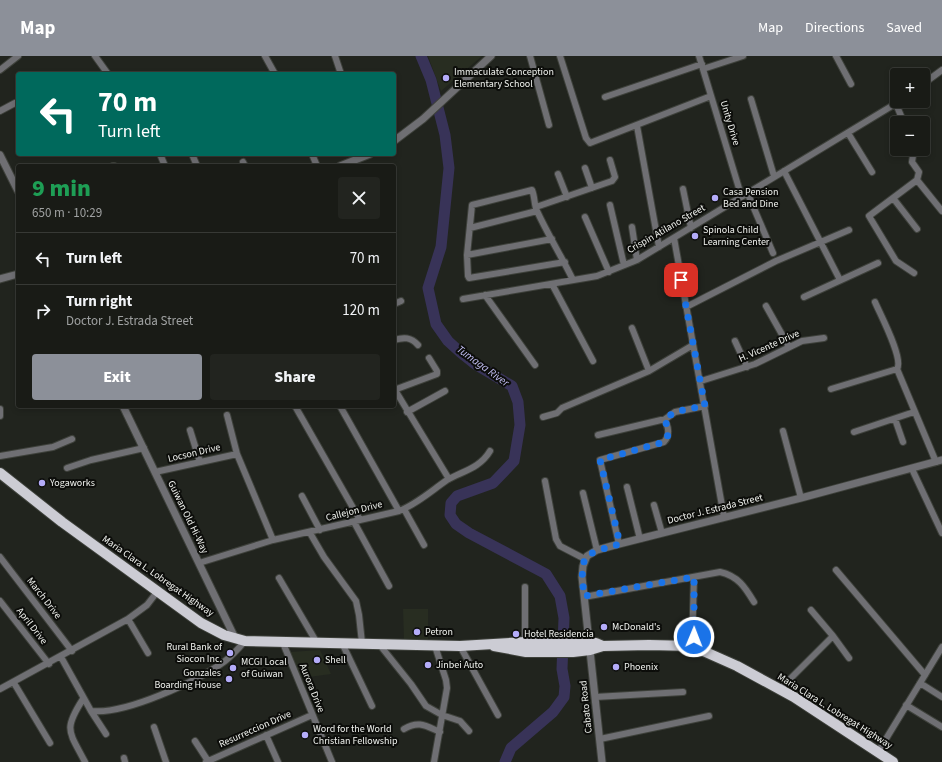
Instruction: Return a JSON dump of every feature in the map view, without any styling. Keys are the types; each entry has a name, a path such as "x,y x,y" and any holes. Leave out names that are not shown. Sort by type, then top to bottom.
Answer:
{"highway":[{"name":"Maria Clara L. Lobregat Highway","path":"0,472 62,522 158,592 201,623 224,635 245,641 283,643 460,646 525,642 547,647"},
{"name":"Maria Clara L. Lobregat Highway","path":"491,645 500,649 514,650 547,647 590,646 692,646 737,666 780,689 894,762"}],"street":[{"path":"0,70 18,56"},
{"path":"95,56 107,72"},
{"path":"265,56 274,72"},
{"path":"335,56 340,72"},
{"path":"396,140 423,120 491,56"},
{"path":"530,56 550,125"},
{"path":"560,56 588,141 590,142 637,126 711,96"},
{"name":"Unity Drive","path":"699,56 744,194 773,253"},
{"path":"605,96 743,56"},
{"path":"836,56 851,84"},
{"path":"930,79 942,70"},
{"path":"752,99 774,176"},
{"path":"0,111 15,103"},
{"name":"Crispin Atilano Street","path":"463,299 552,284 609,272 636,260 890,108"},
{"path":"637,126 659,247"},
{"path":"848,133 872,172"},
{"path":"0,155 16,187"},
{"path":"345,164 365,156"},
{"path":"913,156 912,162 919,172 917,180 869,216 896,261 914,273"},
{"path":"470,228 536,209 614,180 610,160"},
{"path":"585,168 592,188"},
{"path":"784,171 840,280"},
{"path":"558,174 567,197"},
{"path":"917,180 942,211"},
{"path":"683,189 691,228"},
{"path":"565,262 472,279 468,276 467,255 470,228 470,207 474,203 530,190 533,192 536,209 565,262 573,280"},
{"path":"893,198 917,229"},
{"path":"610,205 624,265"},
{"path":"585,217 609,272"},
{"path":"632,227 636,260"},
{"path":"686,307 776,261 849,230"},
{"path":"674,238 701,381 724,517"},
{"path":"467,255 552,239"},
{"path":"804,297 878,263"},
{"path":"0,280 16,275"},
{"path":"552,284 593,362"},
{"path":"485,295 534,365"},
{"path":"875,302 896,350 899,363 897,369 914,412 939,461"},
{"path":"766,306 789,347"},
{"path":"632,328 649,371"},
{"path":"396,340 407,338 413,340 418,346"},
{"name":"H. Vicente Drive","path":"701,381 747,368 789,347 811,339 824,338"},
{"path":"735,341 747,368"},
{"path":"543,417 557,413 562,408 649,371 693,345"},
{"path":"396,390 437,374 437,371 429,358"},
{"path":"831,389 897,369"},
{"path":"408,412 445,391"},
{"path":"396,392 449,479"},
{"path":"598,435 630,426 664,420 675,412 705,406"},
{"name":"Guiwan Old Hi-Way","path":"124,408 235,638"},
{"path":"296,408 357,521 389,586"},
{"name":"Callejon Drive","path":"199,563 273,540 310,533 401,510 341,408"},
{"path":"0,409 0,416"},
{"path":"854,432 914,412"},
{"path":"227,415 237,454 273,540"},
{"path":"895,419 903,442"},
{"path":"620,544 600,460 664,442 667,438 668,430 664,420"},
{"path":"190,430 200,462"},
{"path":"783,431 801,498"},
{"path":"0,456 53,447 72,439"},
{"path":"67,468 91,460 144,448"},
{"path":"424,545 401,510 449,479 470,470 486,458 490,451"},
{"name":"Locson Drive","path":"156,472 237,454"},
{"name":"Doctor J. Estrada Street","path":"585,559 597,550 939,461"},
{"path":"912,469 942,533"},
{"path":"545,481 556,539 560,546 585,559 582,577 590,646"},
{"path":"627,487 640,539"},
{"path":"583,493 597,550"},
{"path":"302,496 320,530"},
{"path":"654,505 662,533"},
{"path":"310,533 324,557 356,601 360,615 362,644"},
{"name":"March Drive","path":"0,557 72,651"},
{"path":"836,570 925,675"},
{"path":"584,596 720,572 731,575 746,588 754,602"},
{"path":"692,646 694,577"},
{"path":"279,578 317,644"},
{"path":"525,587 525,642"},
{"path":"0,689 49,664 128,619 147,605 158,592"},
{"name":"April Drive","path":"0,602 49,664"},
{"path":"811,610 849,658"},
{"path":"128,619 148,653"},
{"path":"780,689 833,636"},
{"path":"91,711 112,710 131,705 191,682 225,660 245,641"},
{"name":"Aurora Drive","path":"283,643 332,762"},
{"path":"342,643 372,706"},
{"path":"379,644 411,684 426,706 442,715 460,721 469,731"},
{"path":"434,762 447,688 446,680 435,646"},
{"path":"460,646 498,715"},
{"name":"Cabato Road","path":"590,646 602,762"},
{"path":"878,752 942,647"},
{"path":"61,657 91,711 106,734"},
{"path":"14,683 50,743"},
{"path":"920,684 942,697"},
{"path":"595,697 683,692"},
{"path":"84,699 73,714 70,735 85,762"},
{"path":"906,705 942,727"},
{"name":"Resurreccion Drive","path":"207,762 312,715"},
{"path":"600,739 709,716"},
{"path":"404,729 412,724 419,724 440,732"},
{"path":"154,727 166,762"},
{"path":"266,735 278,762"},
{"path":"195,741 207,762"}],"shaded area":[{"name":"Immaculate Conception Elementary School","path":"428,56 482,56 441,91"},
{"path":"403,609 428,609 428,640 404,640"},
{"path":"320,650 331,674 301,678 290,652"}],"waterway":[{"name":"Tumaga River","path":"421,56 431,80 445,135 449,168 441,247 428,288 436,324 448,341 460,352 475,364 512,386 518,402 520,425 514,461 493,483 457,496 451,503 450,515 456,524 469,533 546,574 560,596 564,618 562,669 565,686 564,697 553,712 511,748 505,762"}],"place":[{"name":"Immaculate Conception Elementary School","path":"446,78"},
{"name":"Casa Pension Bed and Dine","path":"715,198"},
{"name":"Spinola Child Learning Center","path":"695,236"},
{"name":"Yogaworks","path":"42,483"},
{"name":"McDonald's","path":"604,627"},
{"name":"Petron","path":"417,632"},
{"name":"Hotel Residencia","path":"516,634"},
{"name":"Rural Bank of Siocon Inc.","path":"230,653"},
{"name":"Shell","path":"317,660"},
{"name":"Jinbei Auto","path":"428,665"},
{"name":"Phoenix","path":"616,667"},
{"name":"MCGI Local of Guiwan","path":"233,668"},
{"name":"Gonzales Boarding House","path":"229,679"},
{"name":"Word for the World Christian Fellowship","path":"305,735"}],"route":[{"path":"681,280 705,406 670,414 664,420 668,430 667,438 664,442 600,460 620,544 597,550 587,556 583,566 582,577 584,596 694,577 694,637"}]}
